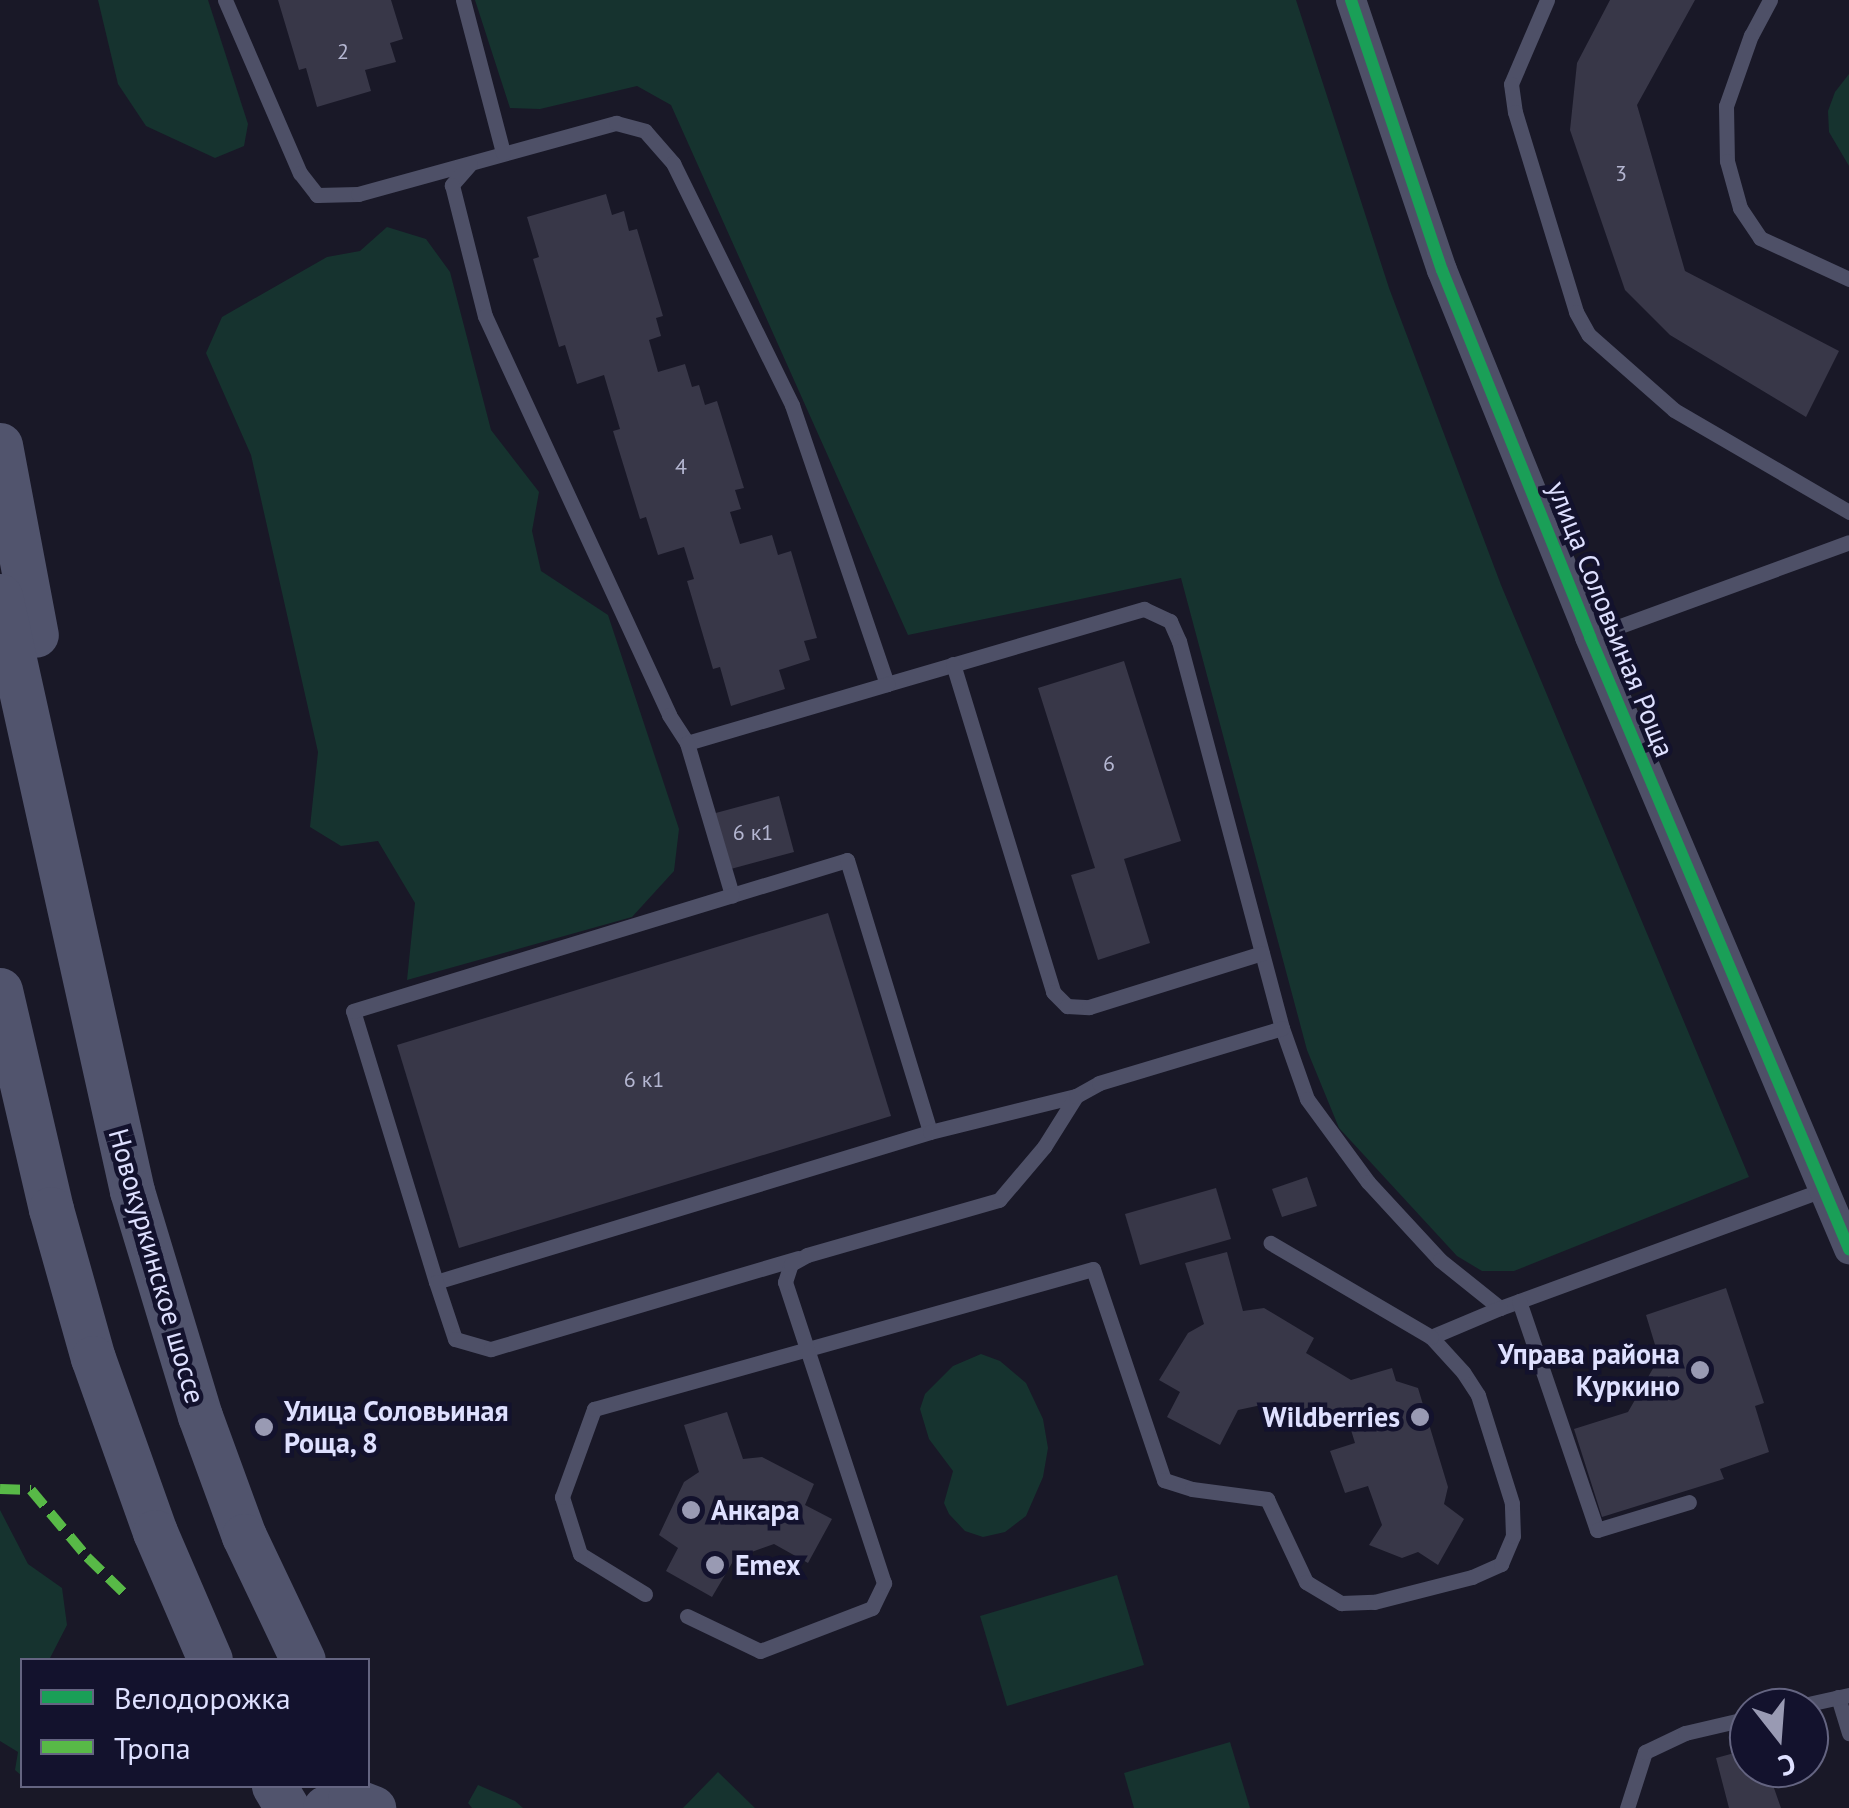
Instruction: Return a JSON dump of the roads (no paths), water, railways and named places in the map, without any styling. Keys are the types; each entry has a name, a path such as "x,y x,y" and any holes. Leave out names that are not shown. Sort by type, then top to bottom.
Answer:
{"main road":[{"name":"Новокуркинское шоссе","path":"0,445 38,641 60,855"},
{"name":"Новокуркинское шоссе","path":"0,596 132,1191 200,1416 238,1519 298,1653"},
{"path":"0,990 51,1210 93,1358 162,1548 209,1658"},
{"path":"325,1808 350,1799 375,1808"}],"street":[{"name":"улица Соловьиная Роща","path":"1350,0 1442,270 1590,637 1849,1249"}],"lane":[{"path":"226,0 300,173 317,195 358,194 616,123 646,131 673,163 792,405 887,684"},
{"path":"463,0 504,153"},
{"path":"1547,0 1511,84 1515,112 1576,312 1589,335 1674,410 1849,512"},
{"path":"1770,0 1752,35 1726,106 1727,161 1740,208 1760,238 1849,279"},
{"path":"470,164 452,185 484,316 669,715 687,743 732,895"},
{"path":"1590,637 1849,542"},
{"path":"687,743 1144,608 1170,622 1179,640 1282,1028 1307,1099 1328,1132 1440,1260 1500,1308"},
{"path":"953,664 1053,992 1067,1006 1089,1006 1262,953"},
{"path":"930,1132 846,860 353,1011 455,1339 490,1348 999,1200 1035,1160 1076,1096"},
{"path":"436,1282 930,1132 1076,1096 1099,1083 1282,1028"},
{"path":"1432,1336 1823,1190"},
{"path":"646,1594 580,1554 562,1497 594,1409 1093,1268 1164,1480 1192,1489 1266,1499 1306,1582 1342,1604 1374,1602 1472,1577 1501,1564 1513,1536 1512,1503 1478,1396 1432,1336 1271,1242"},
{"path":"687,1616 760,1651 872,1608 884,1583 785,1282 791,1264 807,1255"},
{"path":"1519,1301 1597,1530 1690,1502"},
{"path":"1843,1696 1849,1732"},
{"path":"1627,1808 1646,1752 1685,1732 1729,1722"}],"place":[{"name":"Управа района Куркино","path":"1700,1370"},
{"name":"Wildberries","path":"1420,1417"},
{"name":"Улица Соловьиная Роща, 8","path":"264,1427"},
{"name":"Анкара","path":"691,1510"},
{"name":"Emex","path":"715,1565"}]}
